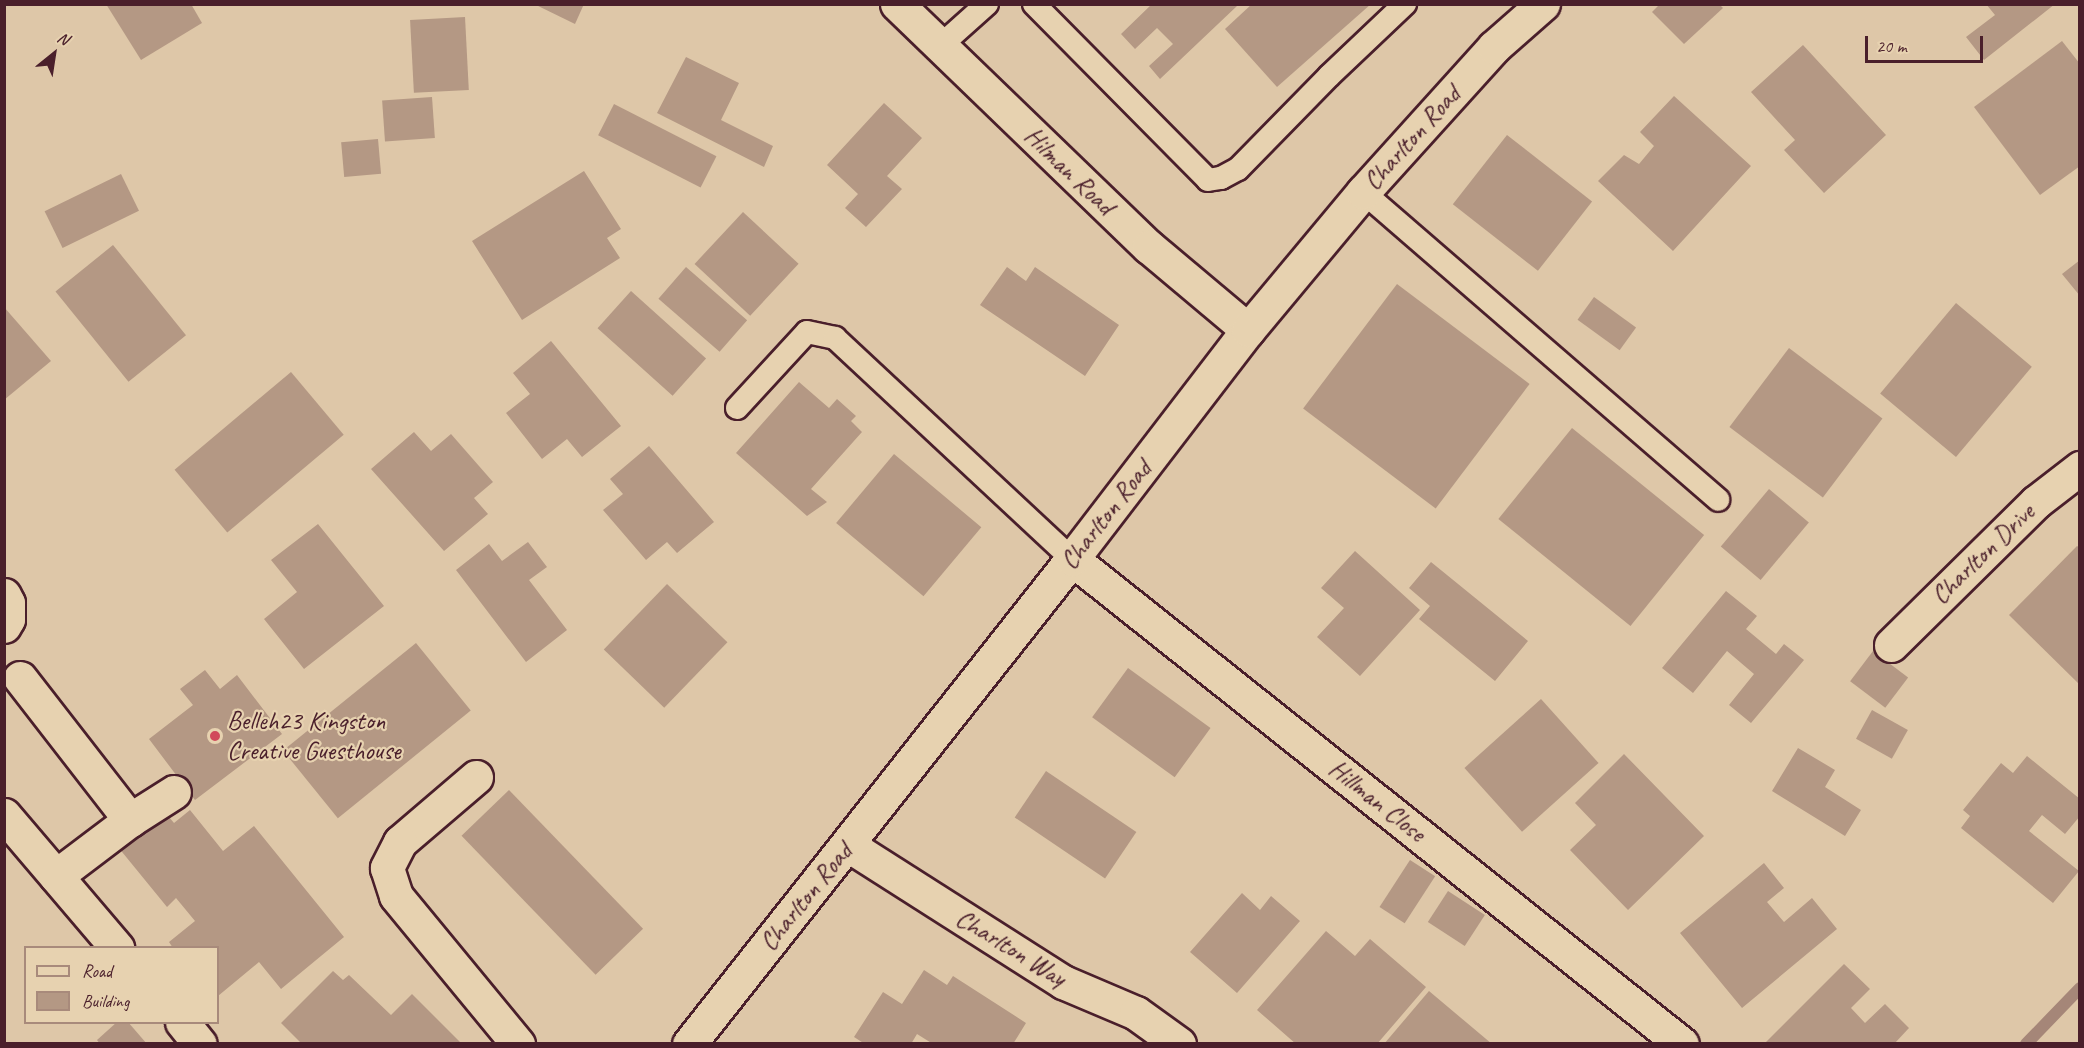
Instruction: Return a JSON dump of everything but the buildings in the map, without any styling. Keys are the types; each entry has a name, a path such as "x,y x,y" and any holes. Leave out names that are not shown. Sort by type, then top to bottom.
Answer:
{"street":[{"name":"Hilman Road","path":"897,4 1149,247 1248,330"},
{"name":"Charlton Road","path":"689,1044 1072,559 1248,330 1363,192 1494,47 1543,4"},
{"name":"Charlton Drive","path":"1890,645 2036,502 2079,468"},
{"name":"Hillman Close","path":"1072,559 1682,1044"},
{"path":"20,678 130,820"},
{"path":"476,777 400,842 387,868 396,896 518,1044"},
{"path":"56,876 130,820 174,792"},
{"path":"4,814 115,946"},
{"name":"Charlton Way","path":"848,845 1063,982 1136,1013 1179,1044"},
{"path":"183,1024 200,1044"}],"lane":[{"path":"940,46 987,4"},
{"path":"1034,4 1208,180 1221,178 1238,169 1329,76 1405,4"},
{"path":"1363,192 1718,500"},
{"path":"737,408 807,332 835,338 1072,559"}],"waterway":[{"path":"2026,1044 2080,988"}],"place":[{"name":"Belleh23 Kingston Creative Guesthouse","path":"215,736"}]}
